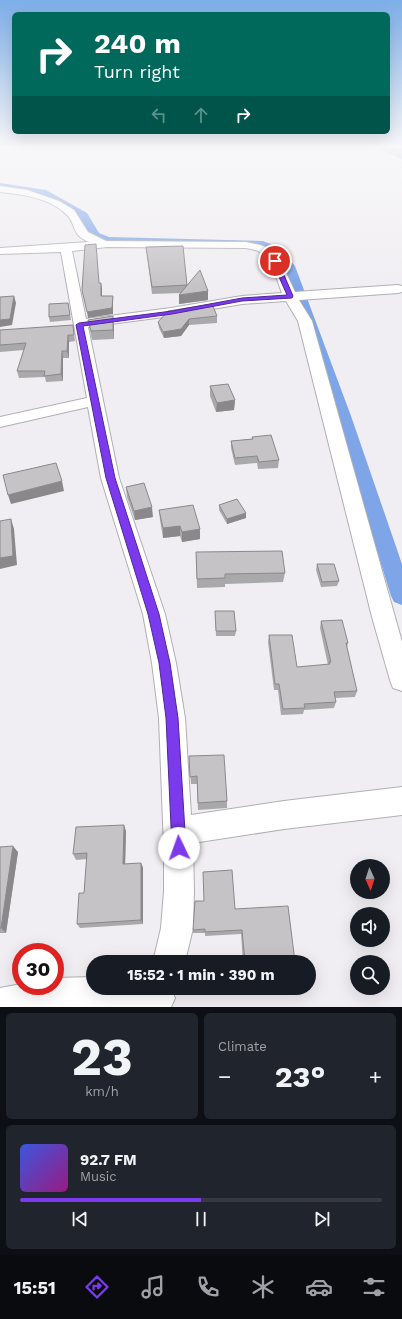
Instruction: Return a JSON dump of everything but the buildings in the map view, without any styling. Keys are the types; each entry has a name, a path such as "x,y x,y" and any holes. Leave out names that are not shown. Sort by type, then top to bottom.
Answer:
{"street":[{"path":"19,193 34,196 58,205 72,214 82,233 107,244"},
{"path":"0,251 66,248 107,244 246,245 267,251 275,261 290,296 305,321 383,617 402,680"},
{"path":"66,248 72,325 95,401 110,478 154,614 164,663 172,718 178,831 177,928 171,955"},
{"path":"72,325 172,312 242,300 398,289"},
{"path":"0,422 95,401"},
{"path":"178,831 284,815 402,801"},
{"path":"0,1005 56,996 100,993 158,998"}],"waterway":[{"path":"44,193 83,215 95,235 108,240 232,242 263,244 274,249 289,266 343,416 402,596"}],"route":[{"path":"179,848 172,718 164,663 154,614 110,478 79,325 112,319 172,312 242,300 290,296 275,261"}]}
